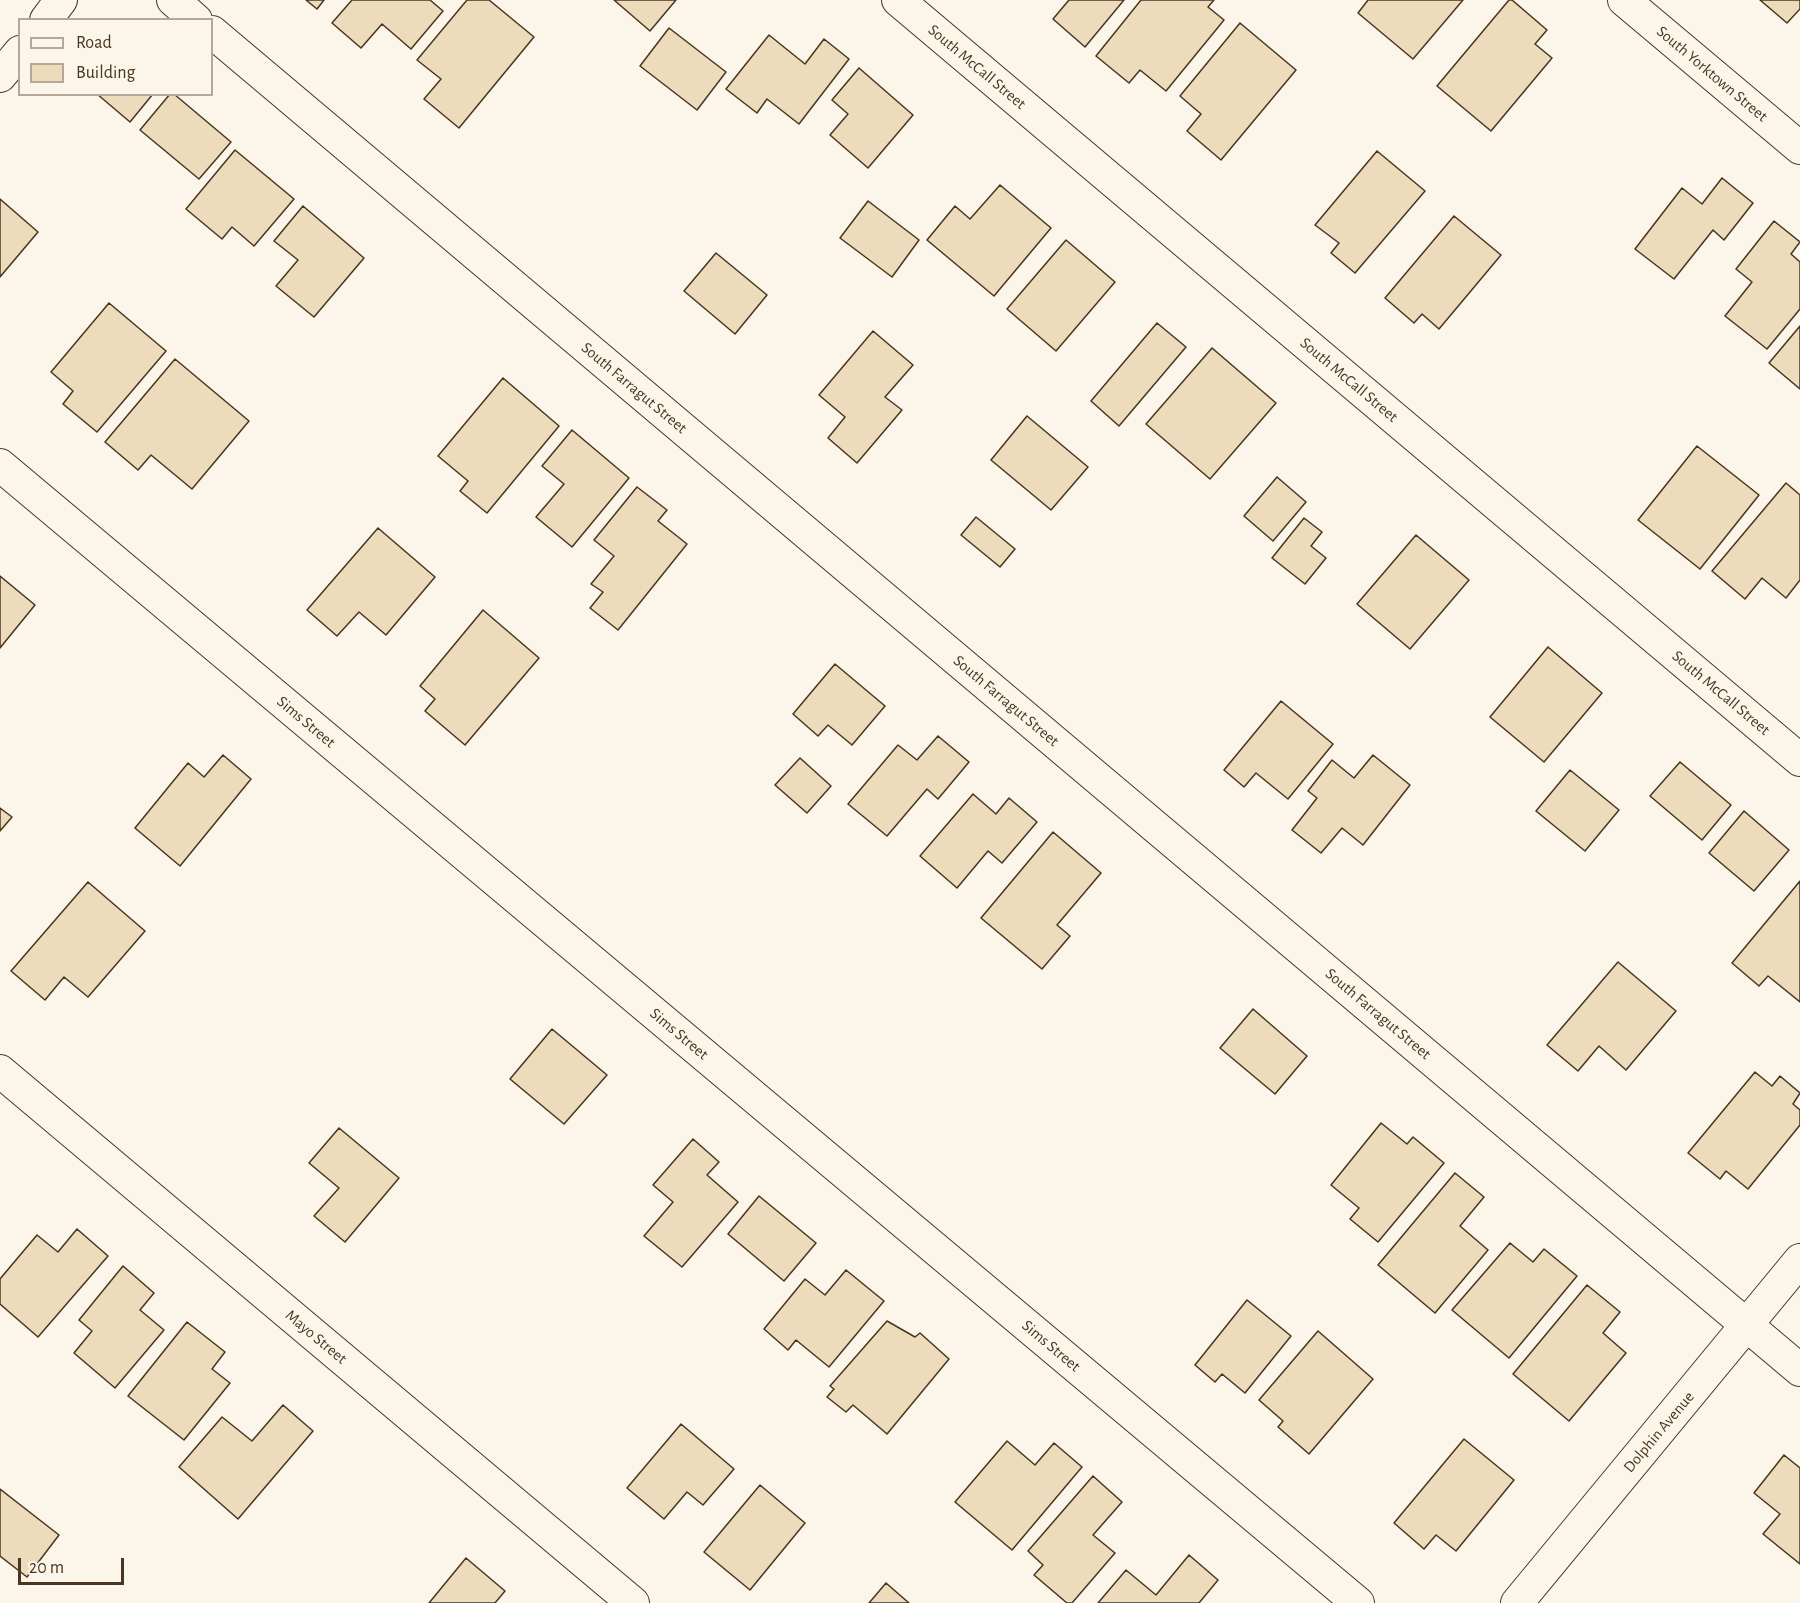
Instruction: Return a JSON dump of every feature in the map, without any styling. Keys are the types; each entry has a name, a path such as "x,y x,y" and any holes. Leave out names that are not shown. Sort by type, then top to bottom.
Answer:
{"street":[{"path":"48,18 62,0"},
{"path":"173,0 194,18"},
{"name":"South McCall Street","path":"898,0 1800,760"},
{"name":"South Yorktown Street","path":"1624,0 1800,148"},
{"name":"South Farragut Street","path":"213,33 1800,1370"},
{"path":"0,76 18,54"},
{"name":"Sims Street","path":"0,465 1358,1603"},
{"name":"Mayo Street","path":"0,1071 633,1603"},
{"name":"Dolphin Avenue","path":"1517,1603 1800,1260"}],"building":[{"path":"306,0 324,0 317,9"},
{"path":"352,0 430,0 443,11 411,49 382,24 361,48 332,23"},
{"path":"467,0 489,0 534,37 459,128 424,99 441,79 417,60"},
{"path":"614,0 676,0 650,31"},
{"path":"1069,0 1124,0 1085,47 1053,19"},
{"path":"1141,0 1214,0 1208,7 1224,20 1166,91 1140,70 1129,83 1096,56"},
{"path":"1368,0 1463,0 1413,59 1358,13"},
{"path":"1509,0 1512,0 1547,30 1535,44 1552,58 1491,131 1437,86"},
{"path":"1760,0 1800,0 1800,9 1787,23"},
{"path":"1240,23 1296,70 1221,160 1187,131 1201,114 1180,96"},
{"path":"669,28 726,72 697,110 640,66"},
{"path":"769,35 805,64 824,39 849,59 799,124 767,99 757,113 726,89"},
{"path":"859,68 913,115 868,168 830,135 848,114 832,100"},
{"path":"99,96 151,96 130,122"},
{"path":"168,96 176,96 231,142 199,179 140,130"},
{"path":"235,150 294,199 254,246 232,227 222,239 186,209"},
{"path":"1377,151 1425,191 1355,273 1331,253 1339,243 1315,225"},
{"path":"1722,178 1753,203 1724,240 1713,230 1674,279 1635,249 1682,188 1702,204"},
{"path":"1000,185 1051,228 994,296 927,240 955,206 970,219"},
{"path":"0,199 38,232 0,277"},
{"path":"868,201 919,240 892,277 840,238"},
{"path":"303,206 364,258 314,317 276,286 298,260 274,241"},
{"path":"1454,216 1501,255 1439,329 1422,314 1414,323 1385,298"},
{"path":"1774,221 1800,242 1791,254 1800,262 1800,309 1767,349 1725,316 1752,282 1736,269"},
{"path":"1066,240 1115,282 1056,351 1007,309"},
{"path":"716,253 767,295 735,334 684,291"},
{"path":"109,303 166,351 97,432 63,404 73,391 51,372"},
{"path":"1157,323 1186,347 1119,426 1091,401"},
{"path":"1800,326 1800,389 1769,363"},
{"path":"873,331 913,365 885,397 902,410 857,463 828,438 845,417 819,395"},
{"path":"1212,348 1276,403 1210,479 1146,424"},
{"path":"175,359 249,421 192,489 151,455 138,470 105,442"},
{"path":"503,378 559,426 487,513 460,491 468,481 438,456"},
{"path":"1027,416 1088,467 1051,510 991,460"},
{"path":"572,430 629,478 572,547 536,517 564,484 542,466"},
{"path":"1697,446 1759,495 1700,569 1638,520"},
{"path":"1277,477 1306,502 1273,541 1244,516"},
{"path":"1786,483 1800,495 1800,580 1786,598 1762,578 1745,599 1712,571"},
{"path":"637,487 667,510 658,521 687,544 618,630 590,608 603,592 591,584 614,556 594,540"},
{"path":"976,517 1015,549 1000,567 961,535"},
{"path":"1304,518 1322,532 1311,546 1326,558 1305,584 1272,558"},
{"path":"378,528 435,577 386,635 359,612 337,636 307,610"},
{"path":"1416,535 1469,580 1410,649 1357,604"},
{"path":"0,576 35,605 0,648"},
{"path":"483,610 539,658 465,745 425,711 435,699 420,686"},
{"path":"1548,647 1602,693 1544,762 1490,717"},
{"path":"835,664 885,706 852,745 828,725 818,736 793,714"},
{"path":"1281,701 1333,744 1288,799 1256,773 1244,787 1224,770"},
{"path":"938,736 969,762 938,799 927,789 887,836 848,804 898,745 917,760"},
{"path":"223,755 251,779 180,866 135,828 188,763 204,777"},
{"path":"1373,755 1410,785 1363,845 1342,828 1321,853 1292,830 1317,798 1308,791 1332,760 1354,778"},
{"path":"800,758 831,786 807,813 775,785"},
{"path":"1680,762 1731,805 1702,840 1650,796"},
{"path":"1570,770 1619,810 1585,851 1536,811"},
{"path":"973,794 996,814 1009,798 1037,822 1002,863 988,851 957,888 920,856"},
{"path":"0,808 12,817 0,831"},
{"path":"1744,811 1789,850 1754,891 1709,853"},
{"path":"1053,832 1101,873 1057,925 1070,936 1042,969 981,918"},
{"path":"1800,881 1800,1002 1768,976 1759,986 1732,963"},
{"path":"88,882 145,931 88,997 64,977 45,1000 11,971"},
{"path":"1618,962 1676,1011 1626,1070 1599,1046 1578,1071 1547,1045"},
{"path":"1253,1009 1307,1056 1275,1094 1220,1048"},
{"path":"552,1029 607,1075 564,1124 510,1079"},
{"path":"1755,1072 1772,1086 1780,1076 1800,1093 1793,1104 1800,1110 1800,1125 1748,1189 1726,1171 1720,1179 1688,1153"},
{"path":"1381,1123 1407,1144 1413,1137 1444,1163 1378,1242 1350,1219 1359,1208 1331,1185"},
{"path":"339,1128 399,1178 345,1242 314,1216 339,1188 309,1163"},
{"path":"693,1139 719,1162 707,1175 738,1202 682,1267 644,1236 673,1202 653,1185"},
{"path":"1455,1173 1484,1197 1460,1226 1488,1250 1435,1313 1378,1265"},
{"path":"759,1196 816,1243 784,1281 728,1234"},
{"path":"77,1229 108,1256 38,1337 0,1304 0,1279 37,1235 58,1252"},
{"path":"1510,1243 1533,1262 1544,1249 1577,1276 1509,1358 1452,1310"},
{"path":"123,1266 154,1293 140,1310 164,1330 115,1388 74,1353 92,1331 79,1320"},
{"path":"846,1270 884,1301 829,1367 796,1340 788,1350 764,1329 805,1279 825,1295"},
{"path":"1587,1285 1620,1312 1603,1333 1626,1353 1569,1421 1513,1374"},
{"path":"1247,1300 1291,1336 1245,1393 1222,1374 1215,1382 1195,1365"},
{"path":"887,1321 915,1337 920,1333 949,1359 887,1434 853,1405 846,1412 827,1397 834,1389 830,1386"},
{"path":"187,1322 225,1352 212,1369 230,1383 184,1440 128,1396"},
{"path":"1318,1331 1373,1379 1309,1454 1278,1427 1283,1421 1259,1400"},
{"path":"283,1405 313,1431 238,1519 179,1467 222,1417 252,1441"},
{"path":"681,1424 734,1469 703,1505 687,1492 664,1519 627,1488"},
{"path":"1464,1439 1514,1480 1456,1551 1436,1535 1424,1549 1394,1523"},
{"path":"1007,1441 1035,1465 1054,1443 1082,1467 1012,1550 955,1502"},
{"path":"1784,1455 1800,1468 1800,1564 1763,1534 1780,1514 1754,1493"},
{"path":"1093,1476 1122,1502 1093,1535 1115,1553 1072,1603 1067,1603 1034,1575 1043,1565 1028,1551"},
{"path":"760,1485 805,1523 750,1590 704,1552"},
{"path":"0,1489 59,1535 27,1577 0,1556"},
{"path":"1189,1555 1218,1580 1199,1603 1098,1603 1126,1570 1156,1595"},
{"path":"466,1558 505,1591 495,1603 429,1603"},
{"path":"886,1583 909,1603 869,1603"}]}
